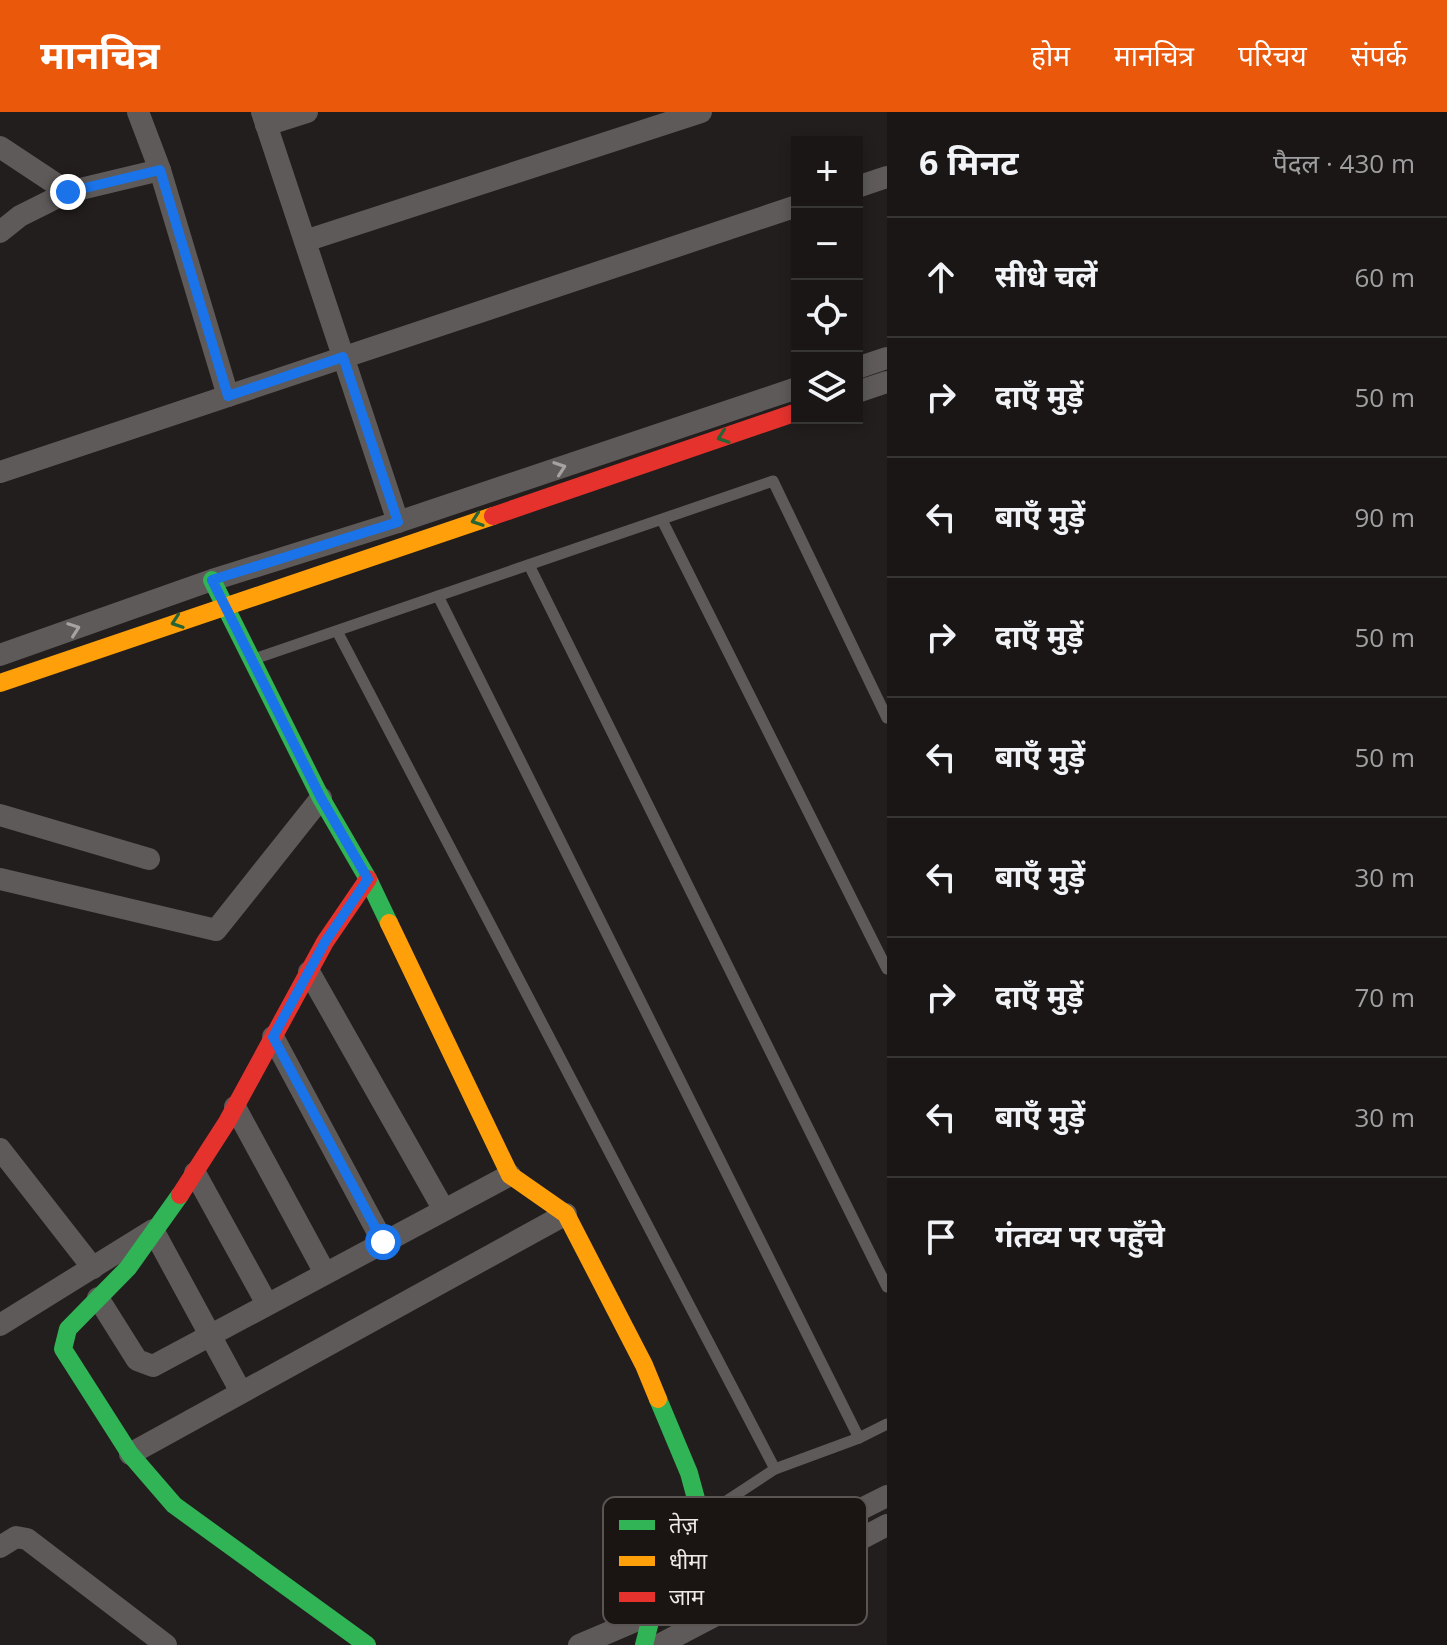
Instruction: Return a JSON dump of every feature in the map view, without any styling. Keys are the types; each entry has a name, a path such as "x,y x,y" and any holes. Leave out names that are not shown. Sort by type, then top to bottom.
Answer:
{"street":[{"path":"138,112 160,170 228,396"},
{"path":"307,112 264,119 398,522"},
{"path":"305,241 701,112"},
{"path":"0,147 68,192"},
{"path":"0,232 20,216 68,192 160,170"},
{"path":"863,185 887,177"},
{"path":"0,472 791,208"},
{"path":"863,366 887,358"},
{"path":"863,390 887,382"},
{"path":"0,655 212,580 398,522 791,390"},
{"path":"0,683 791,414"},
{"path":"212,580 321,798 368,879 510,1175 566,1214 644,1365 689,1473 696,1497"},
{"path":"0,879 216,930 321,798"},
{"path":"0,815 149,859"},
{"path":"367,1645 174,1505 130,1454 63,1349 68,1329 128,1268 195,1173 235,1107 325,942 368,879"},
{"path":"309,972 444,1210"},
{"path":"273,1037 383,1242"},
{"path":"235,1107 325,1273"},
{"path":"0,1149 93,1268"},
{"path":"195,1173 267,1304"},
{"path":"98,1298 137,1360 153,1366 510,1175"},
{"path":"130,1454 566,1214"},
{"path":"0,1325 153,1230"},
{"path":"153,1230 241,1392"},
{"path":"867,1506 887,1496"},
{"path":"867,1536 887,1525"},
{"path":"0,1547 16,1537 27,1539 166,1645"},
{"path":"579,1645 626,1625"},
{"path":"644,1645 649,1625"},
{"path":"666,1643 700,1625"},
{"path":"125,1645 141,1628"}],"lane":[{"path":"250,660 773,481 887,718"},
{"path":"662,520 887,969"},
{"path":"529,565 887,1287"},
{"path":"438,596 859,1438"},
{"path":"337,631 775,1469"},
{"path":"732,1497 775,1469 859,1438 887,1424"}],"traffic: fast":[{"path":"212,580 321,798 368,879 389,923"},
{"path":"180,1195 128,1268 68,1329 63,1349 130,1454 174,1505 367,1645"},
{"path":"658,1399 689,1473 696,1497"},
{"path":"644,1645 649,1625"}],"traffic: slow":[{"path":"0,683 493,516"},
{"path":"389,923 510,1175 566,1214 644,1365 658,1399"}],"traffic: jam":[{"path":"493,516 791,414"},
{"path":"180,1195 227,1122 325,942 368,879"}],"route":[{"path":"68,192 160,170 228,396 343,357 398,522 212,580 321,798 368,879 325,942 273,1037 383,1242"}]}
